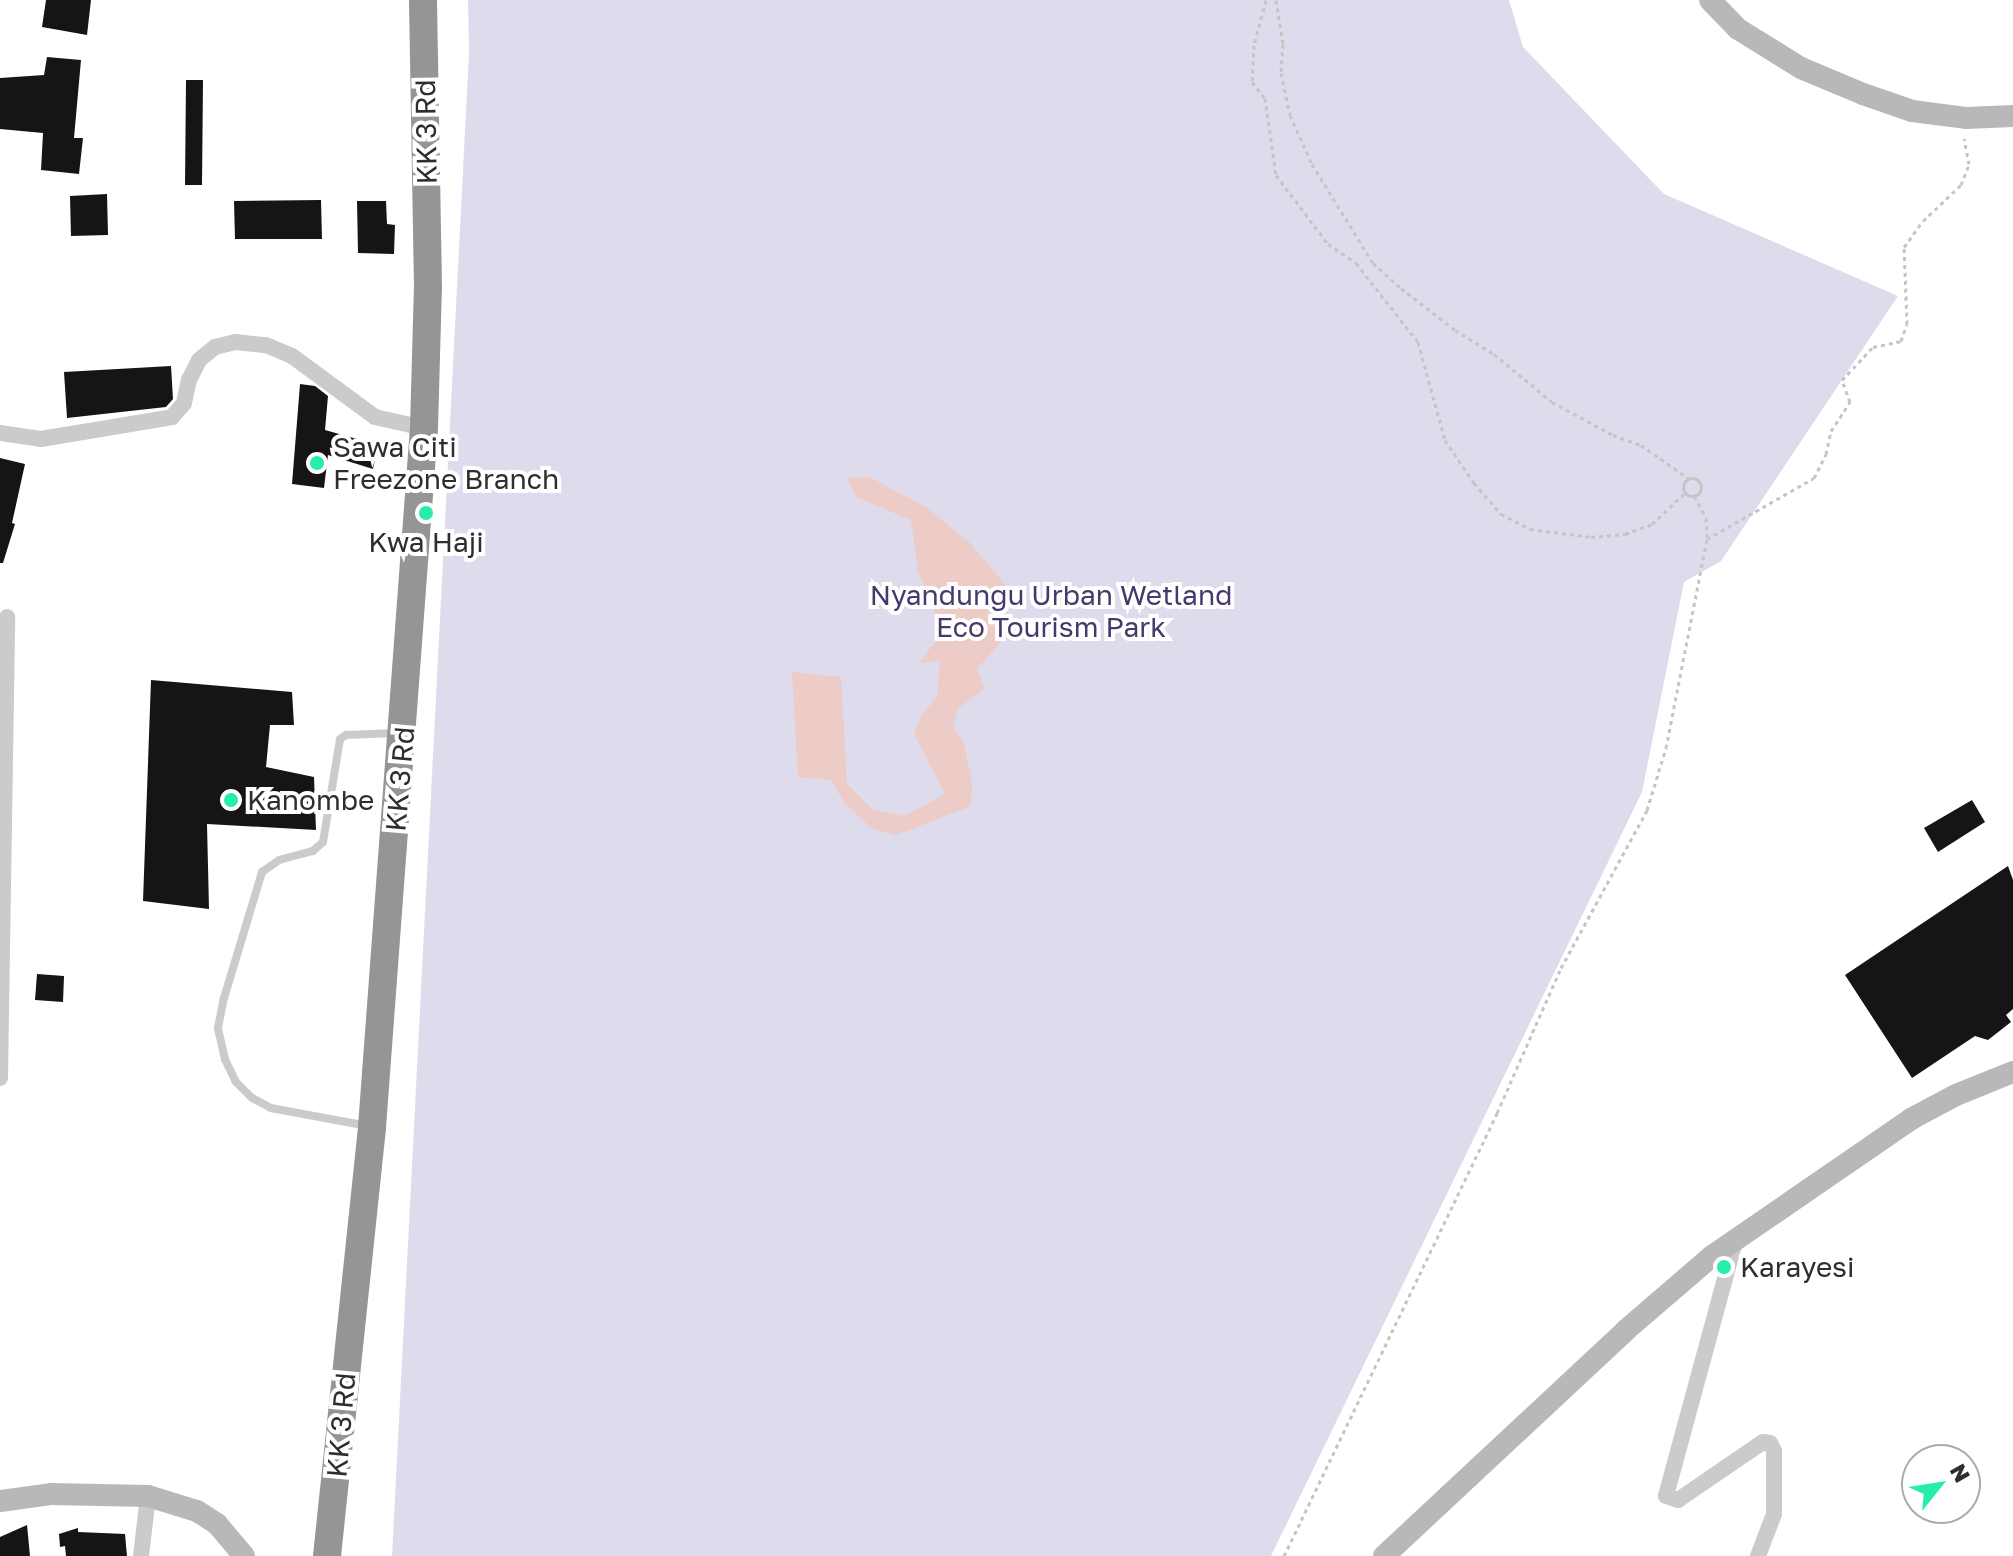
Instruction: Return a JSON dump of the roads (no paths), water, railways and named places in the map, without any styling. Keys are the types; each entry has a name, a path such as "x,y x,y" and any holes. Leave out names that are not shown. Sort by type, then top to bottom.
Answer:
{"highway":[{"name":"KK 3 Rd","path":"327,1556 372,1127 404,732 424,428 428,288 423,0"}],"main road":[{"path":"1710,0 1738,29 1801,68 1912,111 1966,118 2013,116"},
{"path":"1384,1556 1626,1330 1736,1238 1911,1119 1956,1095 2013,1072"},
{"path":"0,1501 51,1494 148,1496 197,1511 217,1524 244,1556"}],"street":[{"path":"0,433 41,439 172,417 184,403 189,380 199,360 215,347 235,342 266,345 292,356 375,417 424,428"},
{"path":"0,1078 7,617"},
{"path":"1736,1238 1666,1496 1678,1500 1763,1442 1770,1443 1774,1451 1774,1514 1758,1556"},
{"path":"141,1556 148,1496"}],"lane":[{"path":"372,1127 271,1108 252,1098 236,1082 225,1059 218,1028 262,872 279,860 313,851 323,842 340,739 346,735 404,732"}],"place":[{"name":"Sawa Citi Freezone Branch","path":"317,463"},
{"name":"Kwa Haji","path":"426,513"},
{"name":"Kanombe","path":"231,800"},
{"name":"Karayesi","path":"1724,1267"}],"park label":[{"name":"Nyandungu Urban Wetland Eco Tourism Park","path":"1051,611"}]}
